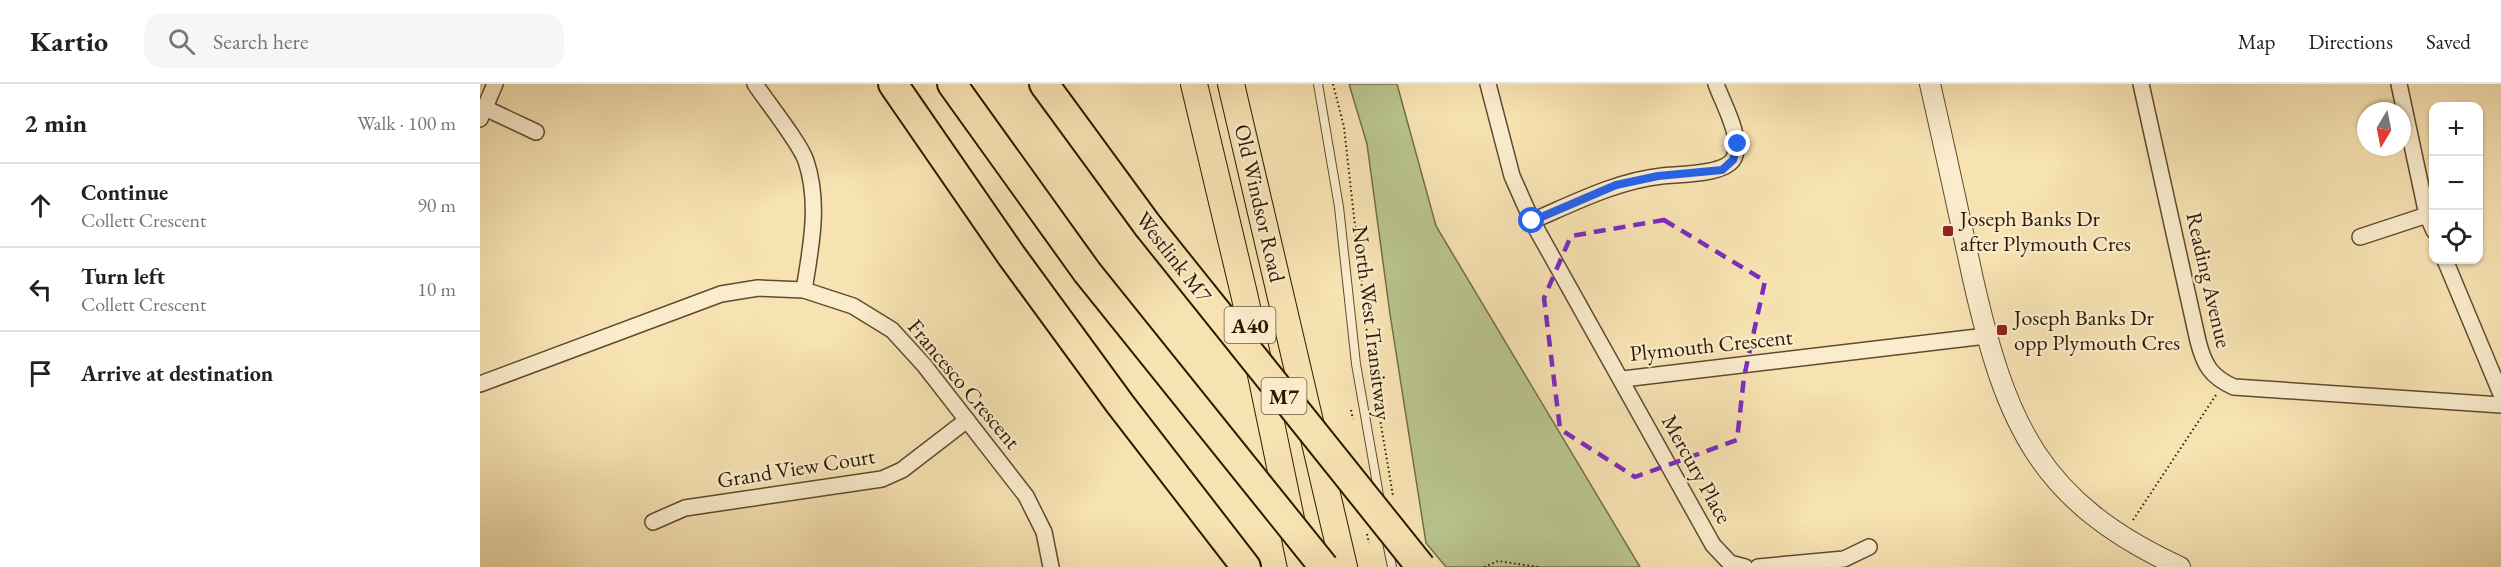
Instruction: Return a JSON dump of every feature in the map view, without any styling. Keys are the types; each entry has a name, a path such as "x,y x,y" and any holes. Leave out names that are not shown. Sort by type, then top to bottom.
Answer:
{"highway":[{"path":"893,84 1024,273 1120,404 1246,567"},
{"path":"952,84 1087,272 1323,567"},
{"name":"Westlink M7","path":"1044,84 1148,226 1421,567"},
{"name":"Old Windsor Road","path":"1194,84 1247,310 1301,567"},
{"name":"Old Windsor Road","path":"1231,84 1344,567"}],"street":[{"path":"495,84 482,114 536,132"},
{"path":"754,84 805,159 814,199 812,241 804,290"},
{"name":"Plymouth Crescent","path":"1488,84 1512,176 1532,221 1623,379 1986,336"},
{"path":"1532,221 1616,185 1658,176 1722,170 1733,160 1738,144 1716,84"},
{"path":"1930,84 1986,336 2014,416 2023,434 2054,477 2091,514 2121,536 2180,567"},
{"name":"Reading Avenue","path":"2141,84 2204,361 2211,373 2224,382"},
{"path":"2399,84 2429,220"},
{"path":"2361,237 2427,215"},
{"path":"2447,264 2501,394"},
{"name":"Francesco Crescent","path":"480,384 721,294 758,288 804,290 853,306 892,330 924,365 1026,496 1044,532 1051,567"},
{"name":"Mercury Place","path":"1623,379 1713,545 1730,563 1745,567"},
{"path":"2224,382 2234,387 2256,389 2501,405"},
{"name":"Grand View Court","path":"653,522 685,508 882,479 902,470 967,420"},
{"path":"1758,567 1844,559 1869,547"}],"lane":[{"name":"North West Transitway","path":"1318,84 1340,207 1356,364 1392,567"}],"path":[{"path":"1333,84 1344,127 1370,360 1394,498"},
{"path":"2133,520 2224,382"},
{"path":"1484,567 1498,561 1539,567"}],"highlighted area":[{"path":"1664,220 1765,281 1744,377 1737,440 1635,477 1560,429 1544,298 1571,236"}],"green space":[{"path":"1349,84 1397,84 1436,226 1640,567 1446,567 1426,543 1390,314 1367,144"}],"place":[{"name":"Joseph Banks Dr after Plymouth Cres","path":"1948,231"},
{"name":"Joseph Banks Dr opp Plymouth Cres","path":"2002,330"}],"route":[{"path":"1532,221 1616,185 1658,176 1722,170 1733,160 1738,144"}]}
